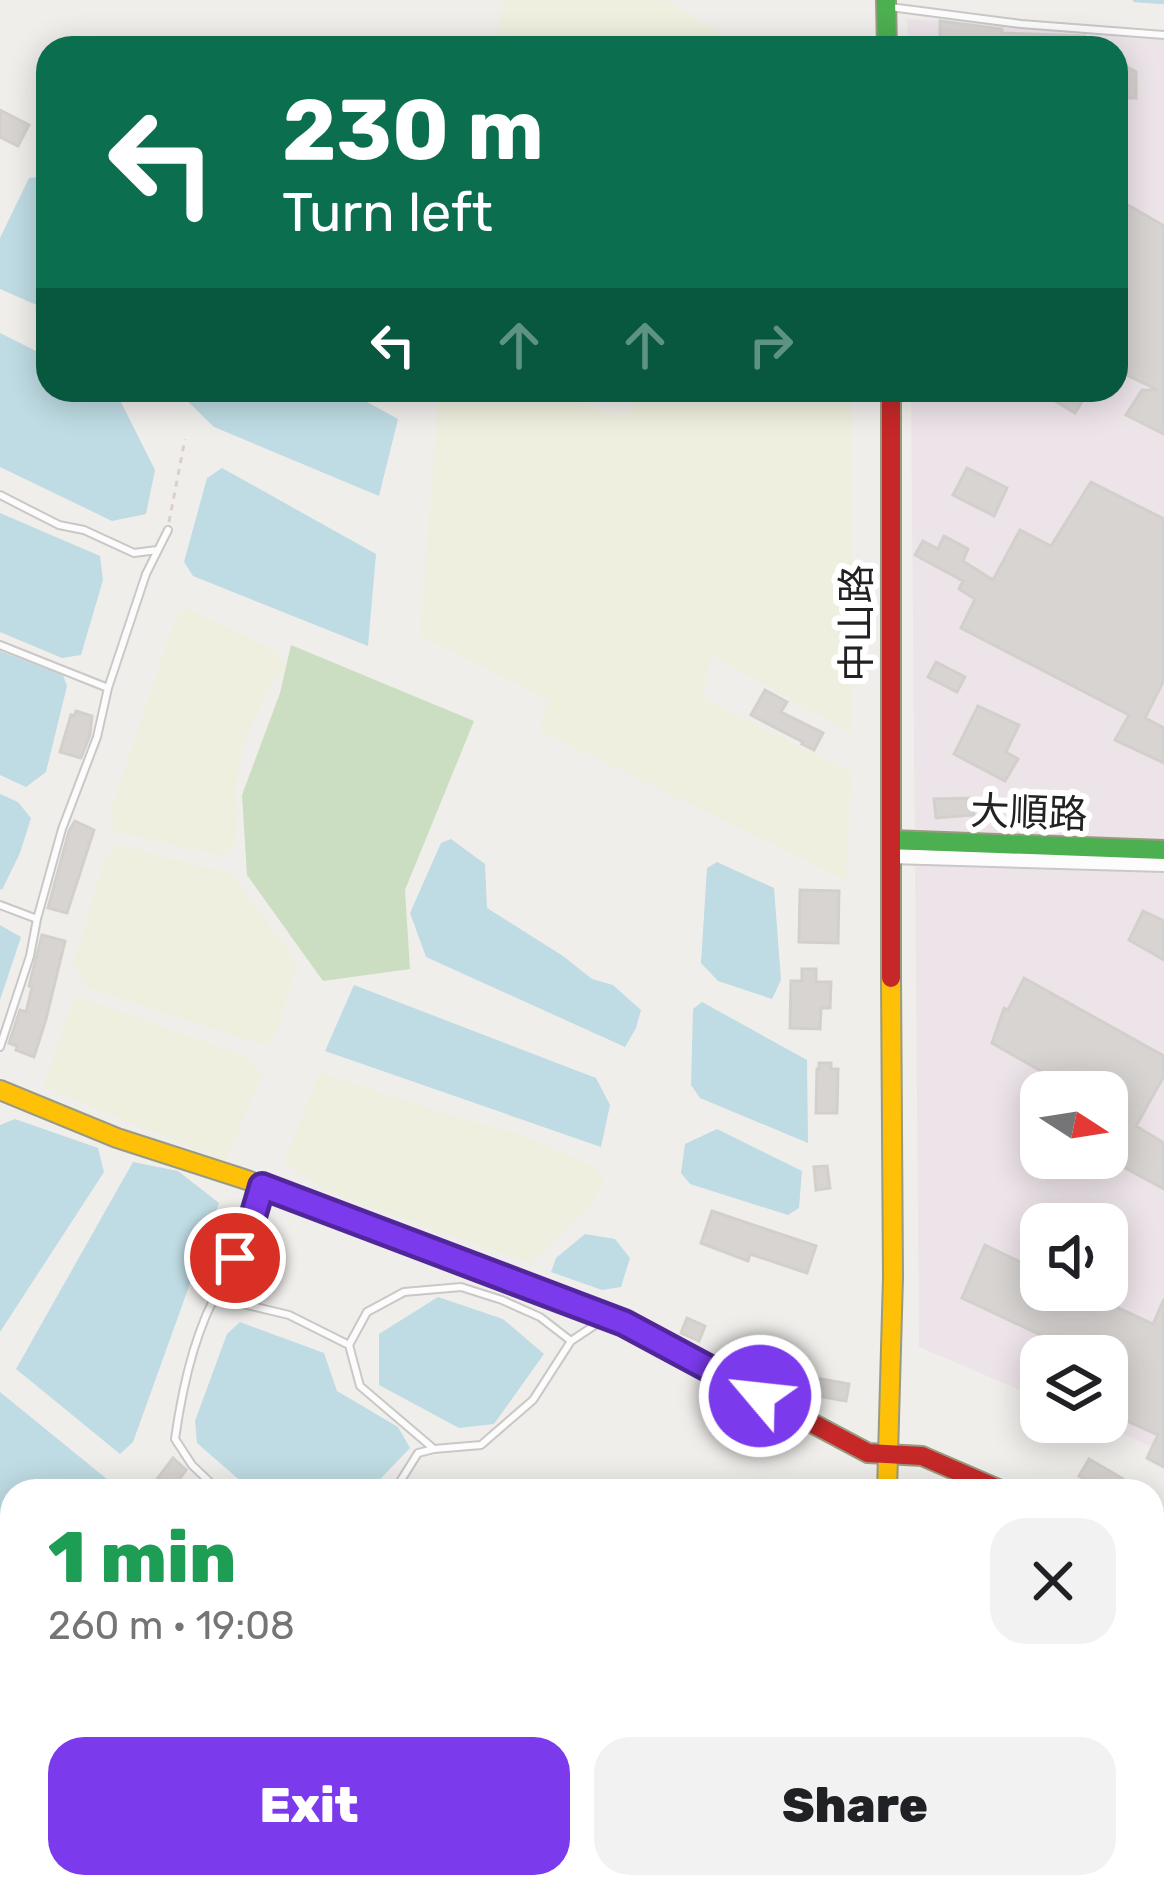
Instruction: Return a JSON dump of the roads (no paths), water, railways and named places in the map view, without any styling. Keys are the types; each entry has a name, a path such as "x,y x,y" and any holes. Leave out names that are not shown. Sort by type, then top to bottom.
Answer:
{"street":[{"path":"886,3 887,36"},
{"name":"中山路","path":"887,1479 893,1277 891,402"},
{"name":"大順路","path":"891,848 1164,850"},
{"name":"大順路","path":"891,848 1164,864"},
{"path":"0,1090 117,1138 262,1186 624,1323 868,1453 922,1456 975,1479"}],"lane":[{"path":"886,3 1021,24 1164,35"},
{"path":"0,495 58,525 84,530 134,553 157,550"},
{"path":"0,1047 30,956 62,829 97,737 146,574 168,530"},
{"path":"0,645 108,688"},
{"path":"0,905 37,919"},
{"path":"207,1479 176,1439 183,1387 207,1309 249,1230 262,1186"},
{"path":"221,1286 243,1304 290,1315 350,1345"},
{"path":"434,1449 360,1386 350,1345 367,1312 404,1292 461,1287 540,1317 571,1342"},
{"path":"402,1479 418,1453 481,1444 532,1400 571,1342 607,1317"}],"water":[{"path":"36,177 36,305 0,289 0,238 29,178"},
{"path":"0,333 36,351 36,402 121,402 155,470 146,514 112,521 0,467"},
{"path":"188,402 367,402 398,419 379,496 214,427"},
{"path":"222,468 376,554 368,646 193,576 184,562 207,478"},
{"path":"0,513 100,556 103,580 81,655 62,658 0,632"},
{"path":"0,651 63,675 67,686 46,772 26,787 0,775"},
{"path":"0,794 18,802 31,818 2,890 0,889"},
{"path":"451,839 485,864 487,908 592,979 613,985 641,1010 625,1047 426,957 410,913 441,843"},
{"path":"717,862 774,888 781,980 772,999 718,981 701,963 707,868"},
{"path":"0,925 21,937 0,1000"},
{"path":"354,985 596,1078 610,1105 601,1147 325,1051"},
{"path":"702,1002 807,1060 808,1143 700,1098 691,1085 693,1009"},
{"path":"15,1119 98,1148 104,1172 0,1332 0,1125"},
{"path":"717,1129 802,1171 799,1208 788,1215 690,1184 681,1173 685,1144"},
{"path":"133,1162 178,1171 219,1203 133,1442 120,1454 16,1369"},
{"path":"585,1234 615,1239 630,1258 621,1287 602,1290 551,1272 556,1258"},
{"path":"438,1297 503,1319 544,1354 494,1424 459,1428 379,1385 379,1334"},
{"path":"240,1322 324,1353 337,1391 398,1427 410,1448 380,1479 238,1479 197,1443 195,1421 227,1334"},
{"path":"0,1392 107,1479 0,1479"}],"waterway":[{"path":"1135,0 1164,2"}]}
